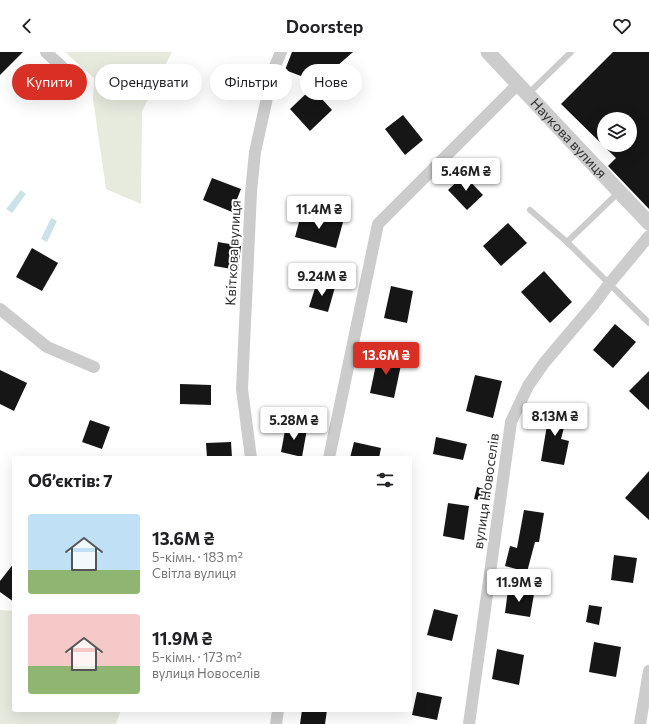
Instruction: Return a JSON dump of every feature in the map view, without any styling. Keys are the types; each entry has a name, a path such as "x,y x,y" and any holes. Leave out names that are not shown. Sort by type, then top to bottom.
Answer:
{"street":[{"path":"46,52 59,64"},
{"name":"Квіткова вулиця","path":"251,456 242,389 251,192 255,152 273,71 281,52"},
{"name":"Наукова вулиця","path":"488,52 649,223"},
{"path":"329,456 378,224 523,89"},
{"name":"вулиця Новоселів","path":"469,724 511,422 528,386 544,362 594,304 649,236"},
{"path":"0,309 47,347 94,367"},
{"path":"640,724 649,671"},
{"path":"276,724 278,712"}],"lane":[{"path":"523,89 571,52"},
{"path":"567,242 620,192"},
{"path":"530,210 567,242 649,323"}],"shaded area":[{"path":"65,52 172,52 166,64 95,64 95,100 148,100 142,111 141,204 106,189 93,99 94,78 87,72 87,64 78,64"},
{"path":"0,610 12,611 12,712 120,712 116,724 0,724"}],"water":[{"path":"21,190 26,194 12,213 6,209"},
{"path":"51,218 57,221 47,242 41,239"}],"building":[{"path":"0,52 23,52 0,75"},
{"path":"292,52 353,52 339,64 300,64 300,76 292,73 292,64 287,64"},
{"path":"613,52 649,52 649,209 608,166 616,158 610,152 637,152 637,112 597,112 597,139 561,104"},
{"path":"300,99 323,100 332,110 310,131 290,109"},
{"path":"403,115 423,140 405,155 385,129"},
{"path":"464,175 483,195 467,210 448,190"},
{"path":"212,178 241,189 232,212 203,200"},
{"path":"302,211 343,222 336,248 295,237"},
{"path":"508,223 527,243 501,266 483,246"},
{"path":"218,242 241,246 238,270 214,266"},
{"path":"32,248 58,263 42,291 16,277"},
{"path":"544,271 572,302 550,323 521,292"},
{"path":"317,282 335,287 328,312 309,307"},
{"path":"391,286 413,291 407,323 384,318"},
{"path":"615,324 636,342 613,368 593,350"},
{"path":"378,355 402,360 394,398 370,393"},
{"path":"0,370 27,383 14,411 0,404"},
{"path":"649,371 649,410 629,391"},
{"path":"475,375 502,381 493,418 466,411"},
{"path":"180,384 211,385 211,405 180,404"},
{"path":"546,407 568,412 561,439 569,441 564,465 541,461 547,425 542,424"},
{"path":"90,420 110,427 102,449 82,442"},
{"path":"286,425 307,429 302,456 281,452"},
{"path":"436,437 467,444 463,460 433,454"},
{"path":"231,442 232,456 207,456 206,443"},
{"path":"354,442 381,448 379,456 350,456"},
{"path":"649,471 649,520 625,498"},
{"path":"477,487 491,491 489,502 474,499"},
{"path":"448,503 469,506 464,540 443,536"},
{"path":"524,510 544,513 539,542 535,542 527,572 505,566 510,546 517,548"},
{"path":"614,555 637,558 633,583 611,580"},
{"path":"12,566 12,601 0,592 0,581"},
{"path":"508,590 534,594 530,617 505,613"},
{"path":"589,605 602,607 599,625 586,622"},
{"path":"434,609 458,615 452,641 427,635"},
{"path":"594,642 621,647 616,677 589,672"},
{"path":"497,649 524,655 519,685 492,679"},
{"path":"417,692 442,697 437,720 412,715"},
{"path":"302,712 327,712 325,724 300,724"}]}
